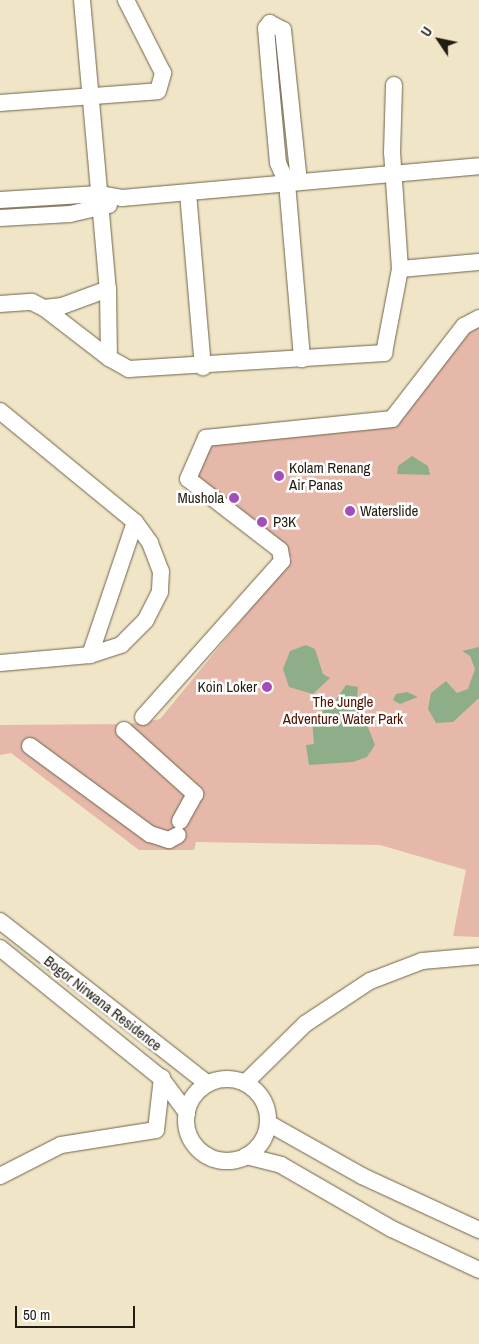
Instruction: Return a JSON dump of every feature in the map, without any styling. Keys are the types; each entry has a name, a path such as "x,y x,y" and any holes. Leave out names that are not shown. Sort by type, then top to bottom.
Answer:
{"street":[{"path":"82,0 108,289 109,358"},
{"path":"0,103 158,91 164,82 126,0"},
{"path":"293,182 278,163 266,28 270,23 283,30 293,182 302,359"},
{"path":"0,304 32,302 44,308 109,358 129,370 203,367 384,352 400,269 393,175 394,85"},
{"path":"0,218 122,198 479,166"},
{"path":"188,193 203,367"},
{"path":"0,200 100,202"},
{"path":"400,269 479,262"},
{"path":"44,308 62,306 108,289"},
{"path":"143,717 282,561 280,550 188,479 206,438 392,419 464,326 479,318"},
{"path":"0,411 135,522 155,555 160,592 135,635 90,655 0,662"},
{"path":"90,655 135,522"},
{"path":"30,746 150,834 169,840 179,828 195,794 124,730"},
{"name":"Bogor Nirwana Residence","path":"0,921 208,1084"},
{"name":"Bogor Nirwana Residence","path":"0,948 161,1078 187,1113"},
{"path":"245,1083 305,1024 370,981 422,961 479,956"},
{"path":"0,1176 61,1145 156,1130 161,1078 175,1060"},
{"path":"227,1079 245,1083 263,1100 268,1123 262,1142 246,1156 234,1161 208,1156 191,1138 187,1113 208,1084 227,1079"},
{"path":"268,1123 362,1176 479,1230"},
{"path":"246,1156 281,1165 392,1229 479,1270"}],"green space":[{"name":"The Jungle Adventure Water Park","path":"471,323 479,323 479,937 453,936 466,870 380,845 196,842 194,850 139,850 11,753 0,755 0,725 129,724 160,719 292,558 190,474 216,442 398,422"}],"shaded area":[{"path":"412,456 428,466 430,475 397,474 398,466"},
{"path":"306,645 315,649 323,674 330,678 313,694 289,687 283,669 290,651"},
{"path":"479,647 479,698 453,722 436,723 428,709 431,693 446,681 457,693 468,689 475,669 470,656 462,651"},
{"path":"346,685 358,687 357,699 375,745 367,757 353,762 309,765 306,745 314,744 312,719 335,701"},
{"path":"407,692 418,697 400,704 393,700 396,694"}],"place":[{"name":"Kolam Renang Air Panas","path":"279,476"},
{"name":"Mushola","path":"234,498"},
{"name":"Waterslide","path":"350,511"},
{"name":"P3K","path":"262,522"},
{"name":"Koin Loker","path":"267,687"}]}
